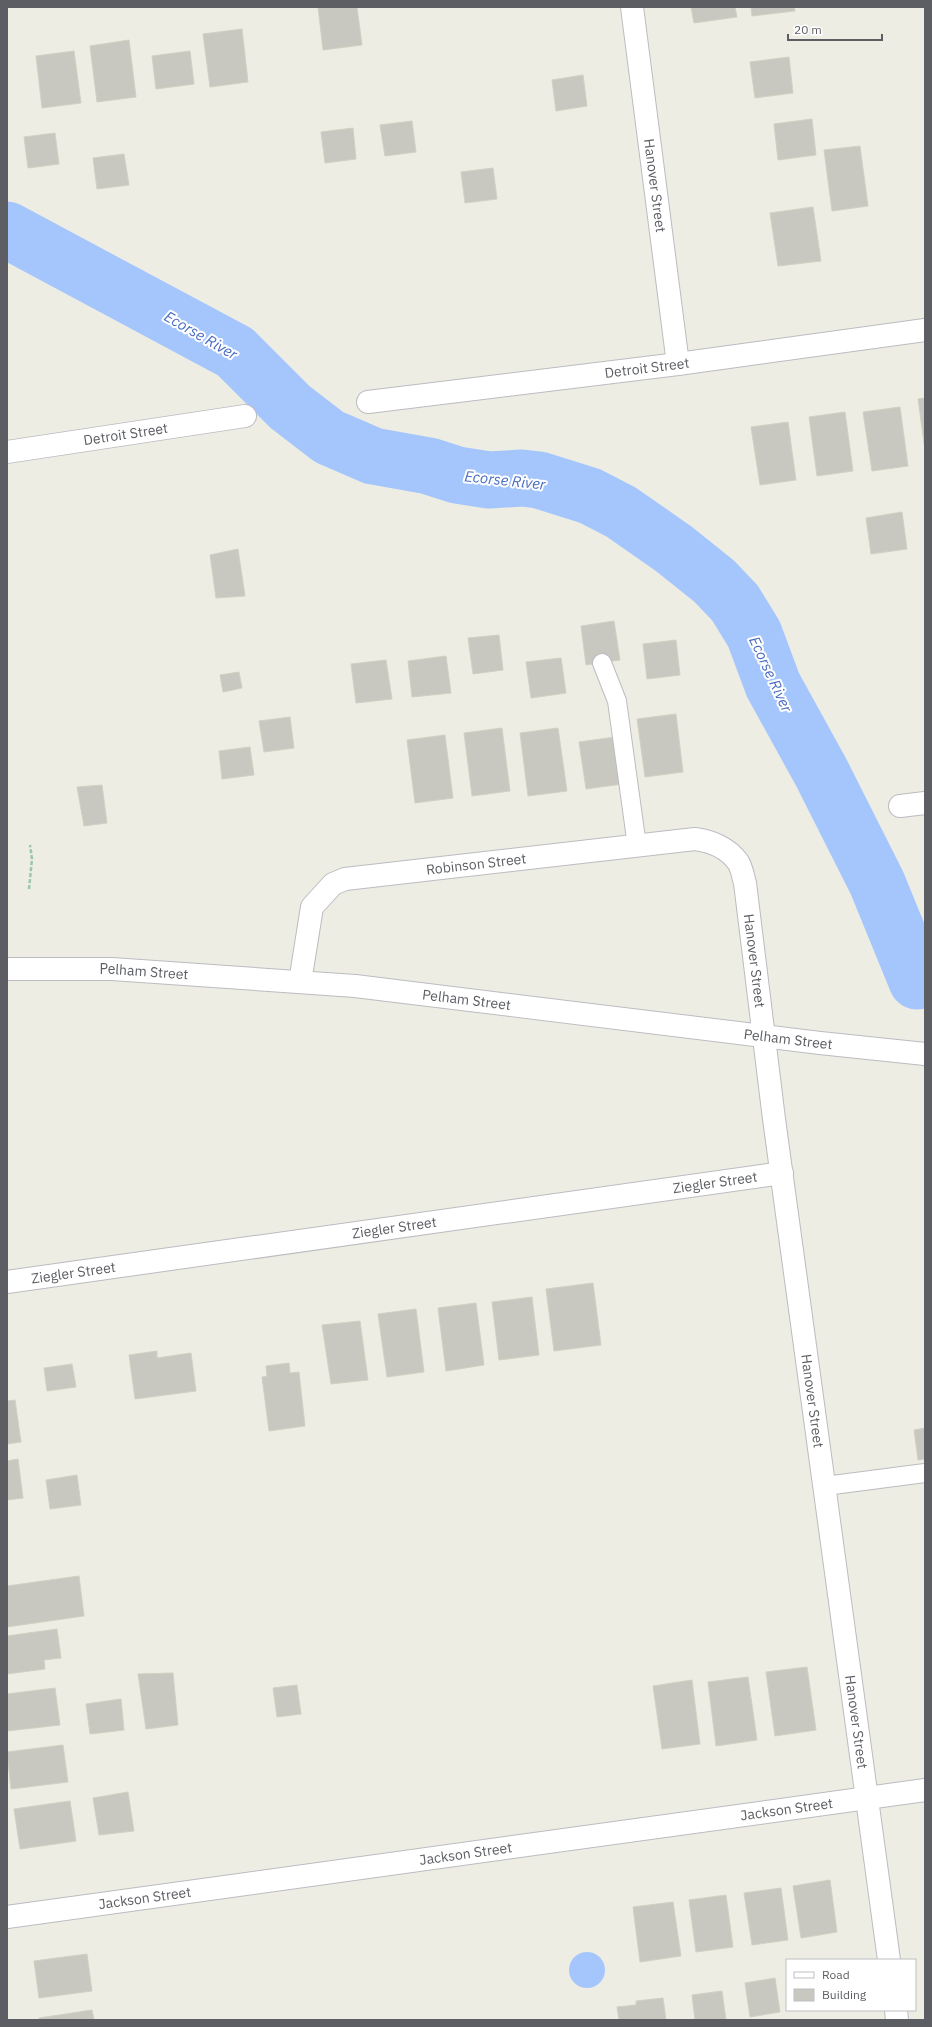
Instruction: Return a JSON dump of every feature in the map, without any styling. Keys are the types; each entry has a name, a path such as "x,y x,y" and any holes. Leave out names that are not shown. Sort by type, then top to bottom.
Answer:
{"street":[{"name":"Hanover Street","path":"632,7 678,364"},
{"name":"Detroit Street","path":"368,402 678,364 925,330"},
{"name":"Detroit Street","path":"7,452 245,416"},
{"path":"900,806 925,803"},
{"name":"Robinson Street","path":"300,982 312,907 333,884 345,879 695,839 706,840 724,849"},
{"name":"Hanover Street","path":"724,849 738,862 745,883 782,1173 889,1959"},
{"name":"Pelham Street","path":"7,969 112,969 363,987 925,1054"},
{"name":"Ziegler Street","path":"7,1282 782,1173"},
{"name":"Jackson Street","path":"7,1917 925,1790"}],"lane":[{"path":"602,663 617,701 637,846"},
{"path":"825,1486 925,1473"}],"path":[{"path":"29,889 32,859 30,845"}],"water":[{"path":"590,1952 600,1957 604,1963 604,1977 600,1983 594,1987 584,1988 574,1983 570,1977 569,1967 574,1957 580,1953"}],"building":[{"path":"318,7 357,7 362,45 323,50"},
{"path":"691,7 735,7 737,17 694,23"},
{"path":"751,7 794,7 795,11 752,16"},
{"path":"242,29 248,82 210,87 203,34"},
{"path":"129,40 136,97 97,102 90,46"},
{"path":"74,51 81,103 42,108 36,56"},
{"path":"190,51 194,84 156,89 152,56"},
{"path":"789,57 793,93 755,98 750,62"},
{"path":"583,75 587,106 556,111 552,80"},
{"path":"812,119 816,155 778,160 774,124"},
{"path":"412,121 416,152 385,156 380,125"},
{"path":"353,128 356,159 325,163 321,132"},
{"path":"55,133 59,164 28,168 24,137"},
{"path":"860,146 868,206 832,211 824,150"},
{"path":"124,154 129,185 97,189 93,158"},
{"path":"493,168 497,199 465,203 461,172"},
{"path":"813,207 821,261 778,266 770,213"},
{"path":"925,398 925,450 918,399"},
{"path":"900,407 908,466 872,471 863,412"},
{"path":"845,412 853,471 817,476 809,417"},
{"path":"788,422 796,480 760,485 751,427"},
{"path":"902,512 907,549 871,554 866,518"},
{"path":"238,549 245,596 216,598 210,555"},
{"path":"614,621 620,660 586,665 581,626"},
{"path":"499,635 503,670 473,674 468,638"},
{"path":"676,640 680,675 647,679 643,644"},
{"path":"446,656 451,693 412,697 408,661"},
{"path":"561,658 566,693 531,698 526,662"},
{"path":"386,660 392,699 356,703 351,664"},
{"path":"239,672 242,688 223,692 220,675"},
{"path":"676,714 683,772 645,777 637,719"},
{"path":"290,717 294,748 264,752 259,721"},
{"path":"502,728 510,791 472,796 464,733"},
{"path":"558,728 567,791 528,796 520,733"},
{"path":"445,735 453,798 415,803 407,740"},
{"path":"615,737 622,784 586,789 579,742"},
{"path":"250,747 254,775 222,779 219,751"},
{"path":"102,785 107,823 84,826 77,787"},
{"path":"593,1283 601,1345 554,1351 546,1289"},
{"path":"532,1297 539,1355 499,1360 492,1302"},
{"path":"476,1303 484,1365 446,1371 438,1308"},
{"path":"416,1309 424,1372 387,1377 378,1314"},
{"path":"360,1321 368,1380 331,1384 322,1325"},
{"path":"157,1351 157,1358 191,1353 196,1391 135,1399 129,1355"},
{"path":"289,1363 290,1373 299,1372 305,1426 269,1431 262,1377 267,1376 266,1366"},
{"path":"72,1364 76,1387 47,1391 44,1368"},
{"path":"15,1400 21,1442 7,1444 7,1401"},
{"path":"925,1428 925,1459 918,1460 914,1430"},
{"path":"18,1459 23,1498 7,1500 7,1461"},
{"path":"77,1475 81,1505 50,1509 46,1480"},
{"path":"79,1576 84,1616 7,1627 7,1586"},
{"path":"57,1629 61,1658 44,1660 45,1669 7,1674 7,1636"},
{"path":"807,1667 816,1730 775,1736 766,1672"},
{"path":"173,1673 178,1725 146,1729 138,1674"},
{"path":"748,1677 757,1740 716,1746 708,1682"},
{"path":"692,1680 700,1744 662,1749 653,1686"},
{"path":"297,1685 301,1714 277,1717 273,1688"},
{"path":"55,1688 60,1725 7,1731 7,1694"},
{"path":"121,1699 124,1730 90,1734 86,1704"},
{"path":"63,1745 68,1782 11,1789 7,1752"},
{"path":"128,1792 134,1831 99,1835 93,1798"},
{"path":"70,1801 76,1841 20,1849 14,1809"},
{"path":"830,1880 837,1932 801,1938 793,1886"},
{"path":"781,1888 788,1940 752,1945 744,1893"},
{"path":"726,1895 733,1947 696,1952 689,1900"},
{"path":"673,1902 681,1956 640,1962 633,1907"},
{"path":"87,1954 92,1991 39,1998 34,1961"},
{"path":"775,1978 780,2012 750,2017 745,1983"},
{"path":"722,1991 726,2020 695,2020 692,1995"},
{"path":"663,1998 666,2020 619,2020 617,2007 636,2005 636,2001"},
{"path":"92,2010 94,2020 39,2020 39,2018"}],"waterway":[{"name":"Ecorse River","path":"7,230 235,352 290,407 329,437 373,456 429,466 457,475 489,480 522,478 539,480 590,496 621,512 674,549 714,581 735,603 754,634 773,685 821,772 877,883 917,981"}]}
